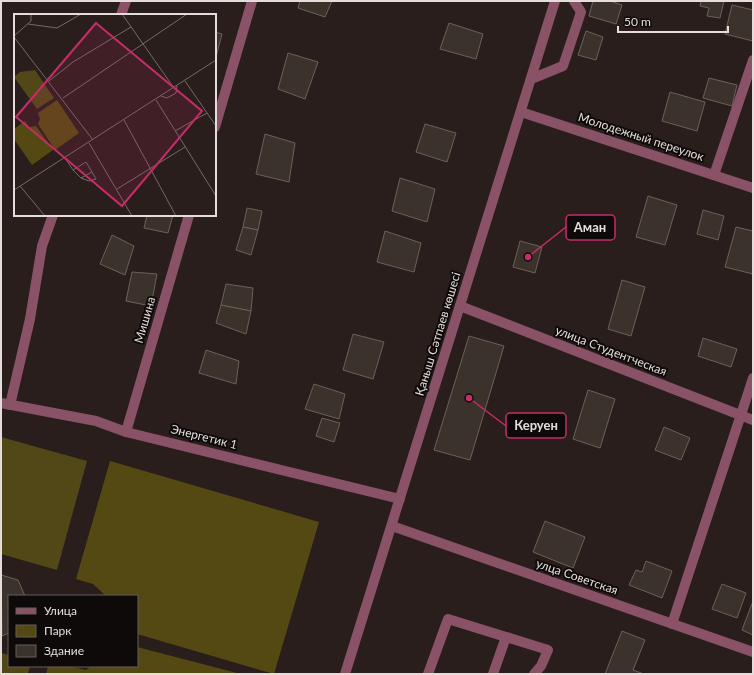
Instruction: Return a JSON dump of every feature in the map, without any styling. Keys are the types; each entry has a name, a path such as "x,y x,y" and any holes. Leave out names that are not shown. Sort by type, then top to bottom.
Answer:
{"street":[{"path":"121,14 126,1"},
{"path":"216,124 252,1"},
{"name":"Қаныш Сәтпаев көшесі","path":"345,674 555,1"},
{"path":"531,79 563,66 581,12 574,1"},
{"path":"714,175 753,60"},
{"name":"Молодежный переулок","path":"521,112 753,188"},
{"path":"6,404 30,319 42,246 53,216"},
{"name":"Мишина","path":"126,432 189,216"},
{"name":"улица Студентческая","path":"460,306 753,420"},
{"path":"672,624 753,378"},
{"name":"Энергетик 1","path":"6,404 96,421 126,432 400,499"},
{"name":"улца Советская","path":"392,526 753,652"},
{"path":"428,674 448,620 548,650 534,674"},
{"path":"493,674 506,637"}],"green space":[{"path":"110,461 319,522 274,674 138,634 138,595 105,595 93,584 76,579"},
{"path":"138,647 241,674 46,674 48,667 73,667 86,670 90,667 138,667"}],"shaded area":[{"path":"1,437 87,461 57,570 1,554"},
{"path":"1,653 8,655 8,667 30,667 28,674 1,674"}],"building":[{"path":"300,1 332,1 325,17 298,8"},
{"path":"593,1 610,1 622,5 616,24 589,16"},
{"path":"701,1 724,1 720,18 707,16 709,8 700,6"},
{"path":"732,5 753,10 753,41 725,34"},
{"path":"449,23 483,34 476,59 440,49"},
{"path":"586,31 603,37 596,60 578,55"},
{"path":"216,32 222,34 216,57"},
{"path":"288,53 318,62 305,99 278,89"},
{"path":"709,78 737,85 732,106 703,98"},
{"path":"670,92 705,102 697,131 662,121"},
{"path":"425,124 456,133 447,162 416,152"},
{"path":"265,134 295,143 289,182 256,174"},
{"path":"400,178 435,189 427,222 392,211"},
{"path":"648,196 677,205 665,245 636,237"},
{"path":"247,208 262,211 258,230 243,227"},
{"path":"703,210 724,216 718,240 697,234"},
{"path":"147,216 173,216 168,233 144,228"},
{"path":"243,227 258,230 251,255 236,250"},
{"path":"736,227 753,231 753,274 725,267"},
{"path":"385,231 421,243 414,272 377,262"},
{"path":"112,235 134,246 125,275 100,264"},
{"path":"520,241 542,247 535,273 513,267"},
{"path":"132,272 157,274 151,306 126,301"},
{"path":"622,280 645,287 631,336 608,329"},
{"path":"226,284 253,288 251,311 221,305"},
{"path":"221,305 251,311 246,334 216,323"},
{"path":"353,334 384,342 373,379 343,370"},
{"path":"469,336 504,346 470,460 434,450"},
{"path":"703,338 737,349 731,367 698,356"},
{"path":"206,350 239,361 236,384 199,373"},
{"path":"314,384 345,394 339,419 305,409"},
{"path":"588,390 615,399 600,448 573,439"},
{"path":"322,418 340,423 334,442 316,436"},
{"path":"664,427 690,438 681,460 655,450"},
{"path":"545,521 585,537 573,568 533,552"},
{"path":"646,561 672,571 662,598 629,585 636,570 642,572"},
{"path":"1,575 18,580 25,595 8,595 8,633 2,636"},
{"path":"722,584 746,593 737,618 712,609"},
{"path":"753,601 753,635 742,630"},
{"path":"622,631 645,640 633,670 644,674 605,674"}],"place":[{"name":"Аман","path":"528,257"},
{"name":"Керуен","path":"469,398"}]}
